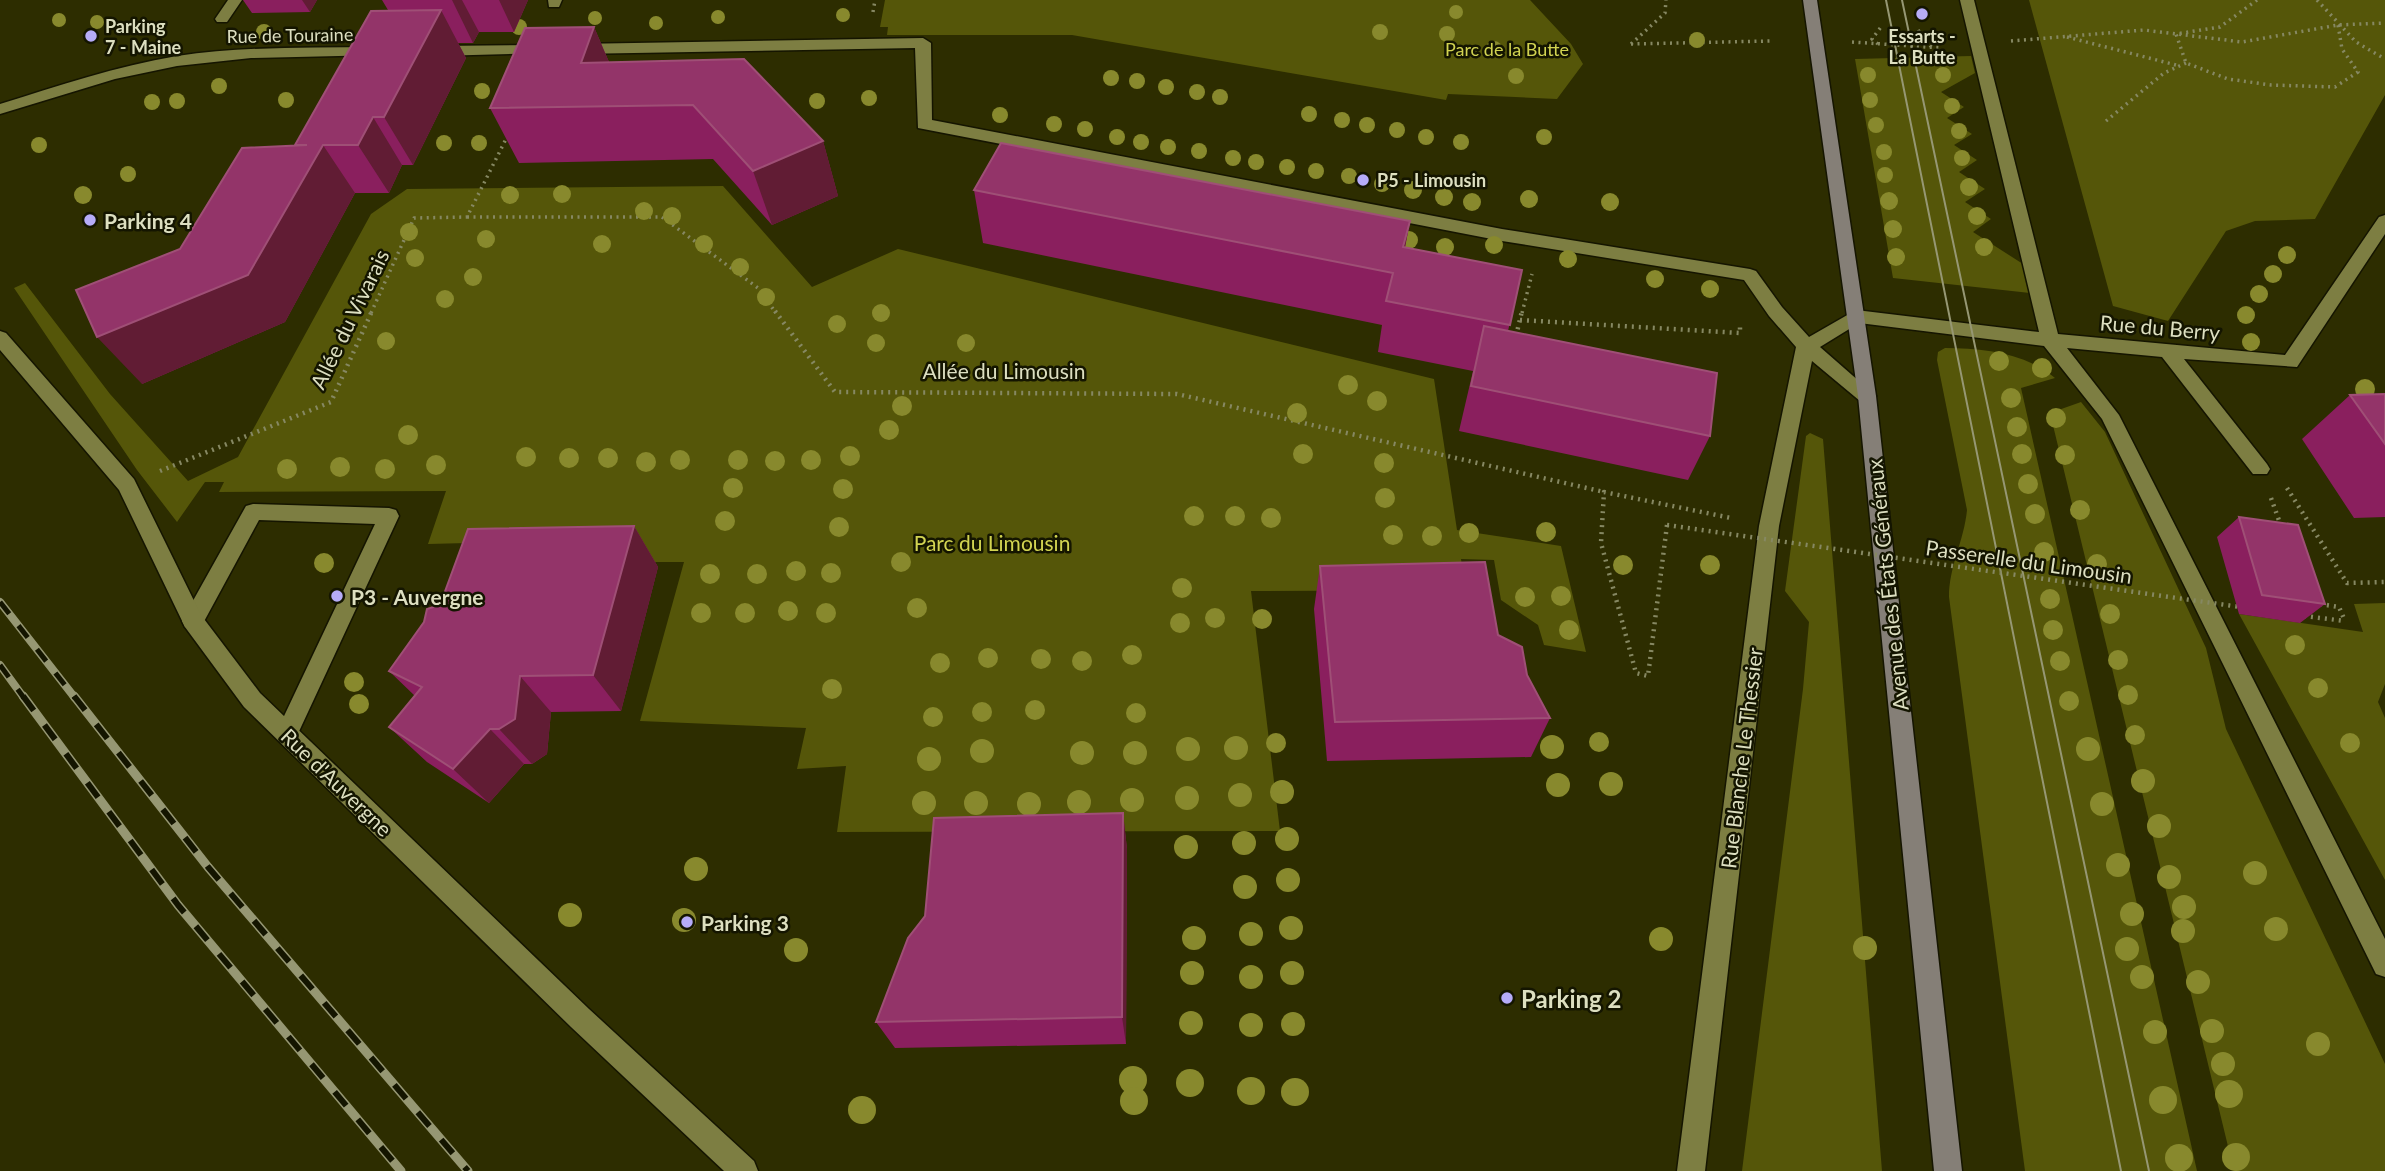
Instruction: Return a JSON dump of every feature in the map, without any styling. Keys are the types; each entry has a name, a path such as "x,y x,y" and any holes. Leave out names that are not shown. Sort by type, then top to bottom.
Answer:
{"main road":[{"name":"Avenue des États Généraux","path":"1810,0 1867,396 1948,1171"}],"street":[{"path":"222,19 235,0"},
{"path":"1967,0 2050,340 2109,415 2385,965"},
{"path":"422,52 923,43 924,124 1488,232 1749,275 1768,307 1805,348 1867,396"},
{"name":"Rue de Touraine","path":"0,109 92,80 176,61 229,54 394,52"},
{"name":"Rue du Berry","path":"1856,316 2050,340 2290,362 2385,221"},
{"path":"1805,348 1856,316"},
{"name":"Rue d'Auvergne","path":"0,338 127,485 192,621 252,700 590,1028 744,1171"},
{"name":"Rue Blanche Le Thessier","path":"1690,1171 1769,526 1805,348"},
{"path":"2167,350 2260,468"},
{"path":"192,621 253,512 389,516 287,733"}],"path":[{"path":"1666,0 1665,13 1630,44 1770,41"},
{"path":"2176,34 2220,27 2257,0"},
{"path":"2317,0 2338,25 2376,56 2385,59"},
{"path":"1979,47 2063,36 2144,30 2242,42 2338,25 2385,23"},
{"path":"2106,121 2164,73 2186,63 2239,80 2271,85 2334,87 2358,72 2342,49 2338,25"},
{"path":"1878,44 1872,39 1881,27"},
{"path":"1918,30 1933,49"},
{"path":"2176,34 2186,63"},
{"path":"2063,36 2099,48 2180,66"},
{"path":"1852,42 1945,48"},
{"path":"467,217 513,125"},
{"name":"Allée du Vivarais","path":"127,485 331,402 414,218 467,217"},
{"name":"Allée du Limousin","path":"467,217 662,218 758,288 835,392 1177,394 1604,492"},
{"path":"1514,345 1529,286"},
{"path":"1520,320 1740,333"},
{"path":"1517,334 1530,340"},
{"path":"2282,529 2260,468 2275,470 2347,583 2385,582"},
{"path":"1604,492 1769,526"},
{"name":"Passerelle du Limousin","path":"1604,492 1601,542 1636,673 1648,676 1667,525 2248,608"},
{"path":"2290,614 2345,621 2339,607 2308,602"}],"green space":[{"name":"Parc de la Butte","path":"885,0 1530,0 1571,44 1583,64 1557,99 1448,94 1446,100 1072,35 887,35 888,27 880,27"},
{"path":"2029,0 2385,0 2385,95 2315,219 2255,221 2226,231 2168,321 2113,306"},
{"path":"1971,56 1975,73 1941,92 1964,107 1947,118 1972,134 1954,145 1977,160 1959,172 1985,189 1965,202 1991,219 1973,232 2023,264 2030,293 1893,278 1855,59"},
{"name":"Parc du Limousin","path":"723,186 812,287 898,249 1434,379 1457,530 1561,546 1586,652 1544,645 1538,625 1501,600 1494,560 1461,559 1466,590 1251,591 1280,831 837,832 846,766 797,769 806,728 640,721 684,562 463,562 468,543 428,544 446,491 219,492 224,482 205,482 177,522 137,470 14,288 25,283 110,394 188,481 238,457 371,214 407,189"},
{"path":"1945,348 2003,354 2031,363 2055,378 2021,388 2197,1171 2025,1171 1949,597 1951,575 1967,510 1937,360 1938,352"},
{"path":"2081,402 2105,432 2206,648 2226,729 2385,1064 2385,1171 2234,1171 2050,413"},
{"path":"1810,433 1823,439 1882,1171 1742,1171 1803,689 1809,622 1785,591 1806,436"},
{"path":"2385,603 2385,684 2378,702 2385,718 2385,880 2239,614 2363,632 2354,604"}],"building":[{"path":"441,10 384,117 373,117 358,145 323,145 248,275 97,337 76,290 180,249 242,148 307,145 295,145 371,11"},
{"path":"594,27 581,63 744,59 823,141 753,171 693,105 490,108 525,28"},
{"path":"1001,143 1410,221 1403,247 1522,270 1510,325 1386,301 1393,273 974,190"},
{"path":"1484,326 1717,373 1710,436 1471,386"},
{"path":"2385,394 2385,444 2350,395"},
{"path":"2239,517 2298,525 2325,604 2262,595"},
{"path":"634,526 593,675 520,676 515,719 499,729 490,729 453,769 389,727 422,687 389,671 424,622 427,609 440,605 468,529"},
{"path":"1485,562 1498,635 1522,647 1527,675 1550,718 1335,722 1320,566"},
{"path":"1123,813 1122,1017 876,1022 908,938 925,916 934,818"}],"tram line":[{"path":"1886,0 2121,1171"},
{"path":"1902,0 2149,1171"}],"railway":[{"path":"0,602 75,698"},
{"path":"0,665 24,698"},
{"path":"23,696 178,905 401,1171"},
{"path":"74,696 208,867 468,1171"}],"place":[{"name":"Essarts - La Butte","path":"1922,14"},
{"name":"Parking 7 - Maine","path":"91,36"},
{"name":"P5 - Limousin","path":"1363,180"},
{"name":"Parking 4","path":"90,220"},
{"name":"P3 - Auvergne","path":"337,596"},
{"name":"Parking 3","path":"687,922"},
{"name":"Parking 2","path":"1507,998"}]}
